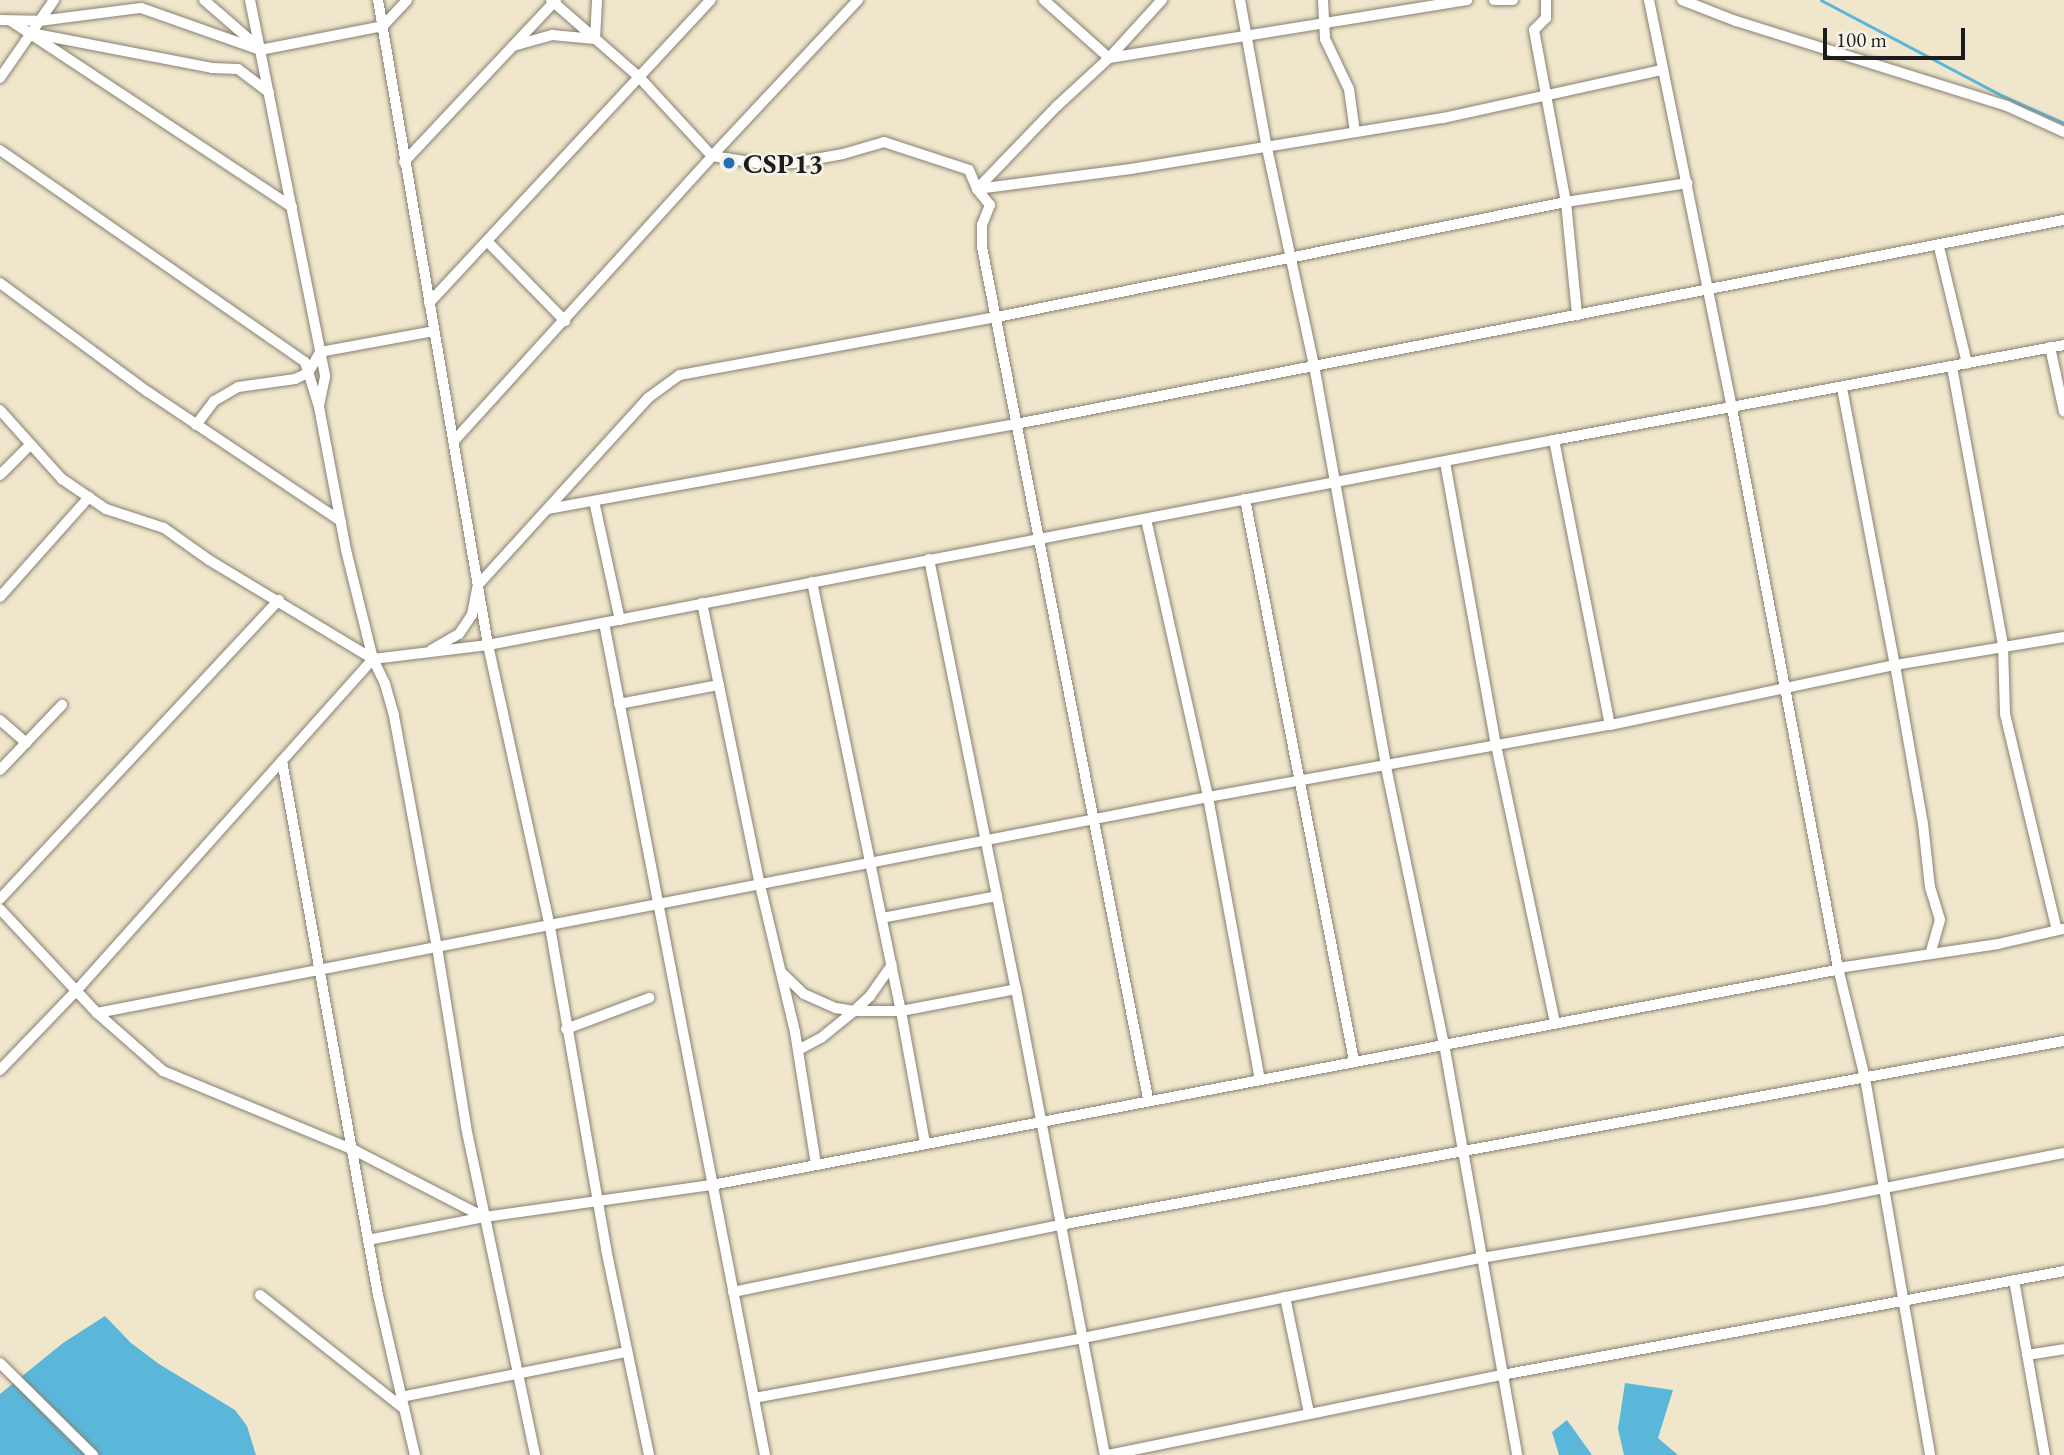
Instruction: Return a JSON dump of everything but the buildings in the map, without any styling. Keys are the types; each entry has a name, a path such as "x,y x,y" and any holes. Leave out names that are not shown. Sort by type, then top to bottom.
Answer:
{"street":[{"path":"0,79 54,0"},
{"path":"204,0 260,50"},
{"path":"250,0 326,377 319,407"},
{"path":"378,0 488,645 550,927 598,1203 626,1352 649,1455"},
{"path":"0,20 39,21 141,8 260,50 383,26 407,0"},
{"path":"595,39 597,0"},
{"path":"429,303 711,0"},
{"path":"454,441 712,156 858,0"},
{"path":"1044,0 1109,58"},
{"path":"977,189 1109,58 1162,0"},
{"path":"1240,0 1267,148 1314,365 1386,766 1444,1044 1517,1455"},
{"path":"1323,0 1322,23 1325,39 1349,89 1355,132"},
{"path":"1109,58 1467,0"},
{"path":"1494,0 1513,0"},
{"path":"1546,0 1546,18 1534,30 1566,202 1577,315"},
{"path":"1649,0 1688,184 1840,968 1865,1078 1930,1455"},
{"path":"1682,0 1736,21 2007,106 2064,132"},
{"path":"404,162 553,1 639,77 712,156 763,164 793,163 843,154 884,142 969,170 977,189 990,205 982,225 982,247 1096,818 1148,1099"},
{"path":"0,14 292,206"},
{"path":"30,33 212,68 238,69 269,92"},
{"path":"513,46 552,36 595,39"},
{"path":"977,189 1267,148 1443,118 1662,70"},
{"path":"0,149 305,362 319,407 341,521 373,659 385,684 394,716 437,947 466,1127 535,1455"},
{"path":"428,652 459,634 472,615 478,585 648,398 680,375 997,317 1566,202 1688,184"},
{"path":"548,509 1016,424 1939,247 2064,220"},
{"path":"487,241 565,321"},
{"path":"1939,247 1968,364"},
{"path":"0,283 196,425 341,521"},
{"path":"196,425 214,401 238,387 295,379 308,373 320,352 434,331"},
{"path":"0,410 29,446 62,479 106,509 164,528 206,558 373,659 488,645 2064,345"},
{"path":"2050,347 2064,412"},
{"path":"368,1240 484,1217 712,1185 1148,1099 1840,968 1931,952 1998,944 2061,929 2005,714 2003,646 1951,367"},
{"path":"1842,388 1895,665 1923,824 1930,887 1940,920 1931,952"},
{"path":"1554,440 1610,725"},
{"path":"0,475 29,446"},
{"path":"1445,462 1496,745 1555,1023"},
{"path":"0,597 89,497"},
{"path":"1245,499 1354,1061"},
{"path":"594,501 620,620"},
{"path":"1146,519 1208,797 1260,1079"},
{"path":"929,559 1107,1455 1502,1375 1904,1303 2064,1271"},
{"path":"811,582 892,965 925,1143"},
{"path":"0,899 279,600"},
{"path":"702,603 760,885 798,1050 816,1164"},
{"path":"604,623 765,1455"},
{"path":"97,1013 319,968 550,927 1096,818 1610,725 1895,665 2064,637"},
{"path":"0,1070 77,990 373,659"},
{"path":"619,704 719,685"},
{"path":"2,763 26,743 62,705"},
{"path":"0,720 26,743"},
{"path":"282,761 354,1150 368,1240 414,1450 423,1455"},
{"path":"882,918 997,896"},
{"path":"0,909 97,1013 163,1071 354,1150 484,1217"},
{"path":"798,1050 821,1038 854,1011 870,996 892,965"},
{"path":"780,971 804,994 836,1008 854,1011 901,1011 1016,989"},
{"path":"566,1029 649,998"},
{"path":"733,1292 1060,1226 2064,1041"},
{"path":"754,1398 1083,1338 1481,1258 1886,1188 2064,1153"},
{"path":"2014,1280 2045,1455"},
{"path":"260,1295 404,1409"},
{"path":"1285,1297 1309,1413"},
{"path":"2027,1355 2064,1349"},
{"path":"401,1397 626,1352"},
{"path":"0,1363 93,1455"}],"water":[{"path":"105,1316 131,1343 159,1364 235,1410 247,1426 256,1455 0,1455 0,1394 63,1343"},
{"path":"1625,1383 1673,1390 1658,1438 1678,1455 1624,1455 1618,1429"},
{"path":"1567,1420 1592,1455 1559,1455 1552,1432"}],"waterway":[{"path":"1821,0 2001,95 2064,123"}],"place":[{"name":"CSP13","path":"729,163"}]}
